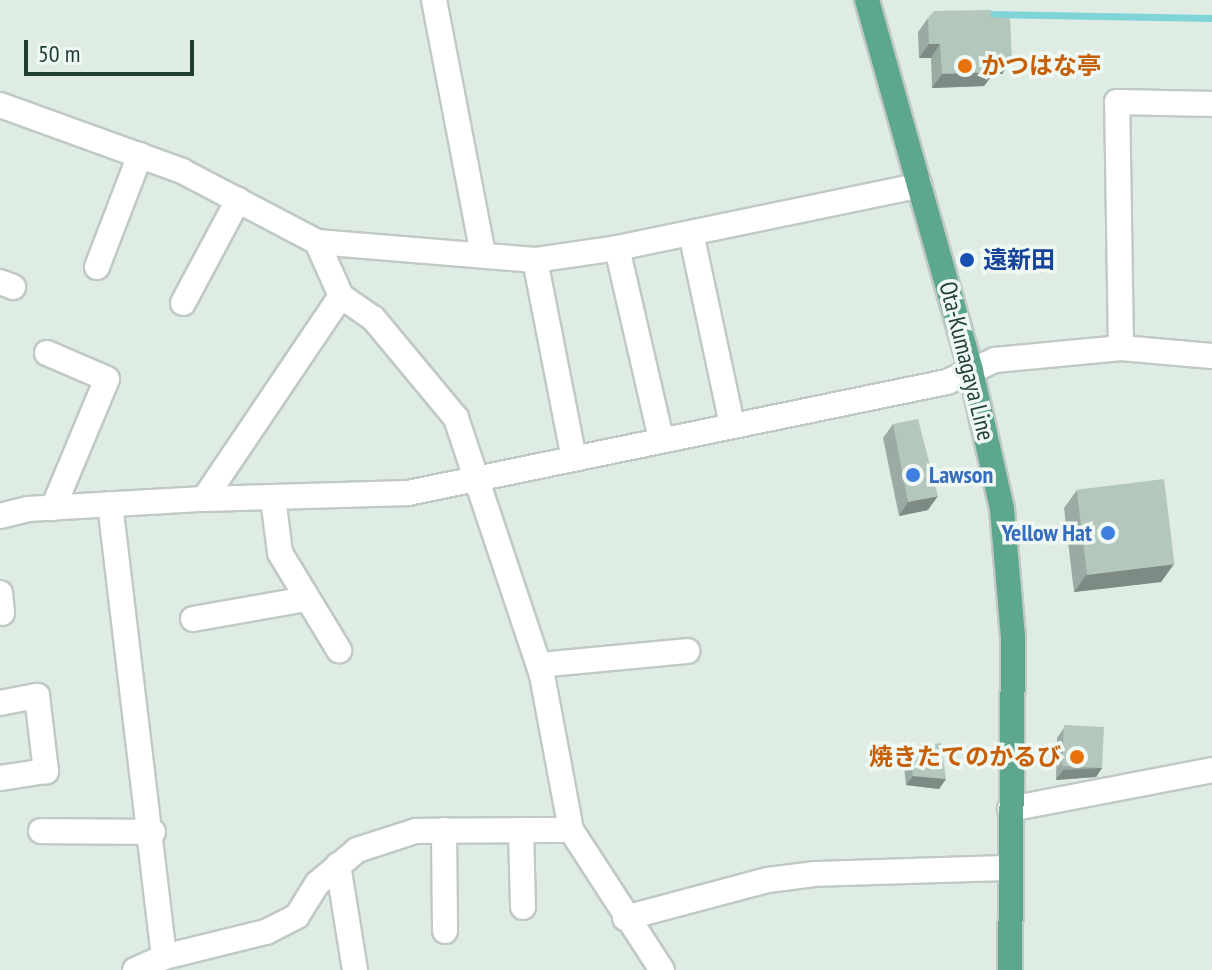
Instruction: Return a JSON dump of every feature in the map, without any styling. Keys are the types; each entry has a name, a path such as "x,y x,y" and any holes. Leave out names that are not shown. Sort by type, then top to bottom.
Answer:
{"main road":[{"name":"Ota-Kumagaya Line","path":"867,0 971,371 1002,509 1011,581 1010,970"}],"street":[{"path":"434,0 483,254"},
{"path":"1121,348 1117,102 1212,104"},
{"path":"0,105 140,155 238,200 317,242 535,260 617,248 920,185"},
{"path":"97,267 140,155"},
{"path":"183,303 238,200"},
{"path":"691,233 732,425"},
{"path":"317,242 341,296 373,318 448,407 539,665 571,830 625,918 662,970"},
{"path":"617,248 661,439"},
{"path":"535,260 574,458"},
{"path":"204,499 341,296"},
{"path":"0,516 110,504 408,493 947,382 995,360 1121,348 1212,356"},
{"path":"47,353 107,379 53,508"},
{"path":"273,498 280,553 339,650"},
{"path":"110,504 153,832 164,957"},
{"path":"193,619 306,599"},
{"path":"539,665 687,651"},
{"path":"0,703 37,696 46,771 0,778"},
{"path":"1010,809 1212,770"},
{"path":"444,830 445,931"},
{"path":"521,830 523,907"},
{"path":"135,970 164,957 266,932 297,916 318,883 357,850 416,831 571,830"},
{"path":"41,831 153,832"},
{"path":"338,865 355,970"},
{"path":"625,918 768,880 814,874 1009,868"}],"building":[{"path":"991,10 991,17 1010,18 1012,60 994,61 994,72 942,74 940,44 929,44 928,18 934,11"},
{"path":"918,419 938,496 908,502 893,424"},
{"path":"1164,479 1174,564 1087,575 1077,490"},
{"path":"1064,725 1104,727 1102,768 1062,766"},
{"path":"941,743 946,779 913,776 909,748"}],"waterway":[{"path":"984,14 1212,18"}],"place":[{"name":"かつはな亭","path":"965,66"},
{"name":"遠新田","path":"967,260"},
{"name":"Lawson","path":"913,475"},
{"name":"Yellow Hat","path":"1108,533"},
{"name":"焼きたてのかるび","path":"1077,757"}]}
